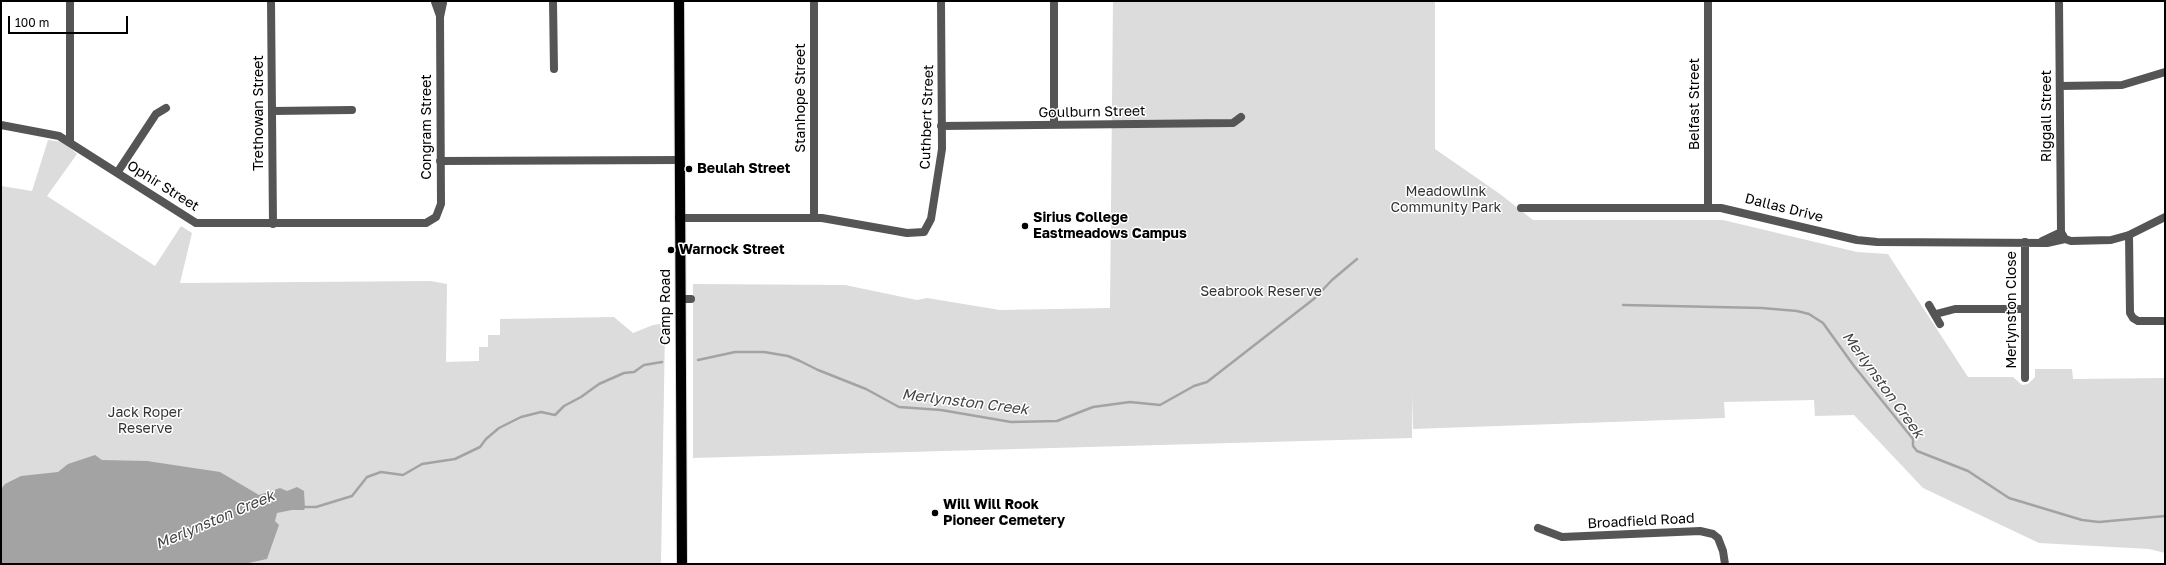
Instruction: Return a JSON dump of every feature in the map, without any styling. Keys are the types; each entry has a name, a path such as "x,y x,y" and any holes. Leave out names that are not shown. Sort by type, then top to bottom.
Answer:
{"main road":[{"name":"Camp Road","path":"679,1 682,564"}],"street":[{"path":"70,1 70,142"},
{"name":"Trethowan Street","path":"271,1 273,224"},
{"path":"553,1 554,69"},
{"name":"Stanhope Street","path":"814,1 814,218"},
{"name":"Cuthbert Street","path":"814,218 907,233 924,232 931,219 940,167 941,1"},
{"path":"1054,1 1054,126"},
{"name":"Belfast Street","path":"1708,1 1708,207"},
{"name":"Riggall Street","path":"2059,1 2063,235"},
{"name":"Congram Street","path":"419,223 434,220 440,209 440,17 442,2"},
{"path":"2060,86 2122,85 2165,72"},
{"path":"117,172 156,114 166,108"},
{"path":"272,111 352,110"},
{"name":"Goulburn Street","path":"941,126 1233,123 1242,117"},
{"name":"Ophir Street","path":"1,125 51,134 70,142 196,223 419,223"},
{"path":"440,161 680,160"},
{"name":"Dallas Drive","path":"1521,208 1708,207 1732,209 1867,241 2039,242 2063,235"},
{"path":"2063,235 2071,241 2104,241 2129,235 2165,217"},
{"path":"679,218 814,218"},
{"path":"2129,235 2130,313 2133,318 2138,321 2165,321"},
{"name":"Merlynston Close","path":"2025,242 2025,378"},
{"path":"680,299 691,299"},
{"path":"1929,305 1936,314 1940,324"},
{"path":"1936,314 1955,309 2025,309"},
{"name":"Broadfield Road","path":"1538,528 1554,536 1562,537 1702,531 1713,534 1718,538 1725,564"}],"green space":[{"path":"1113,1 1435,1 1435,149 1500,194 1533,220 1723,220 1857,252 1888,254 1968,377 2013,377 2022,385 2028,384 2035,377 2035,369 2072,369 2073,379 2165,378 2165,553 2149,549 2039,543 1923,488 1854,415 1815,416 1814,400 1724,402 1725,418 1413,429 1412,394 1412,438 693,458 693,284 845,285 917,300 927,298 1000,310 1110,308"},
{"name":"Jack Roper Reserve","path":"48,140 63,142 77,154 47,196 155,266 181,226 192,233 180,283 431,281 447,284 446,362 479,361 479,347 488,347 488,335 500,335 500,319 614,317 633,333 653,325 661,324 665,330 661,564 1,564 1,186 32,191"}],"water":[{"path":"95,455 102,460 147,461 220,472 259,495 280,488 287,491 297,487 304,491 305,508 304,510 292,510 277,513 275,521 279,525 267,559 244,564 1,564 1,489 5,484 21,476 58,472 68,464"}],"waterway":[{"name":"Merlynston Creek","path":"698,360 735,352 764,352 788,356 818,370 866,389 899,407 941,410 1011,422 1057,421 1093,407 1130,402 1160,405 1194,386 1207,382 1315,298 1332,280 1357,259"},
{"name":"Merlynston Creek","path":"1623,305 1762,308 1797,311 1809,314 1823,323 1854,366 1913,439 1913,446 1917,451 1968,471 2009,498 2082,520 2099,522 2165,516"},
{"name":"Merlynston Creek","path":"302,507 316,507 352,496 367,477 381,472 403,475 422,464 455,459 480,447 486,439 499,428 521,417 541,412 555,415 564,406 581,397 599,384 624,373 634,372 644,365 662,362"}],"place":[{"name":"Beulah Street","path":"689,169"},
{"name":"Sirius College Eastmeadows Campus","path":"1025,226"},
{"name":"Warnock Street","path":"671,250"},
{"name":"Will Will Rook Pioneer Cemetery","path":"935,513"}],"park label":[{"name":"Meadowlink Community Park","path":"1446,200"},
{"name":"Seabrook Reserve","path":"1261,292"}]}
